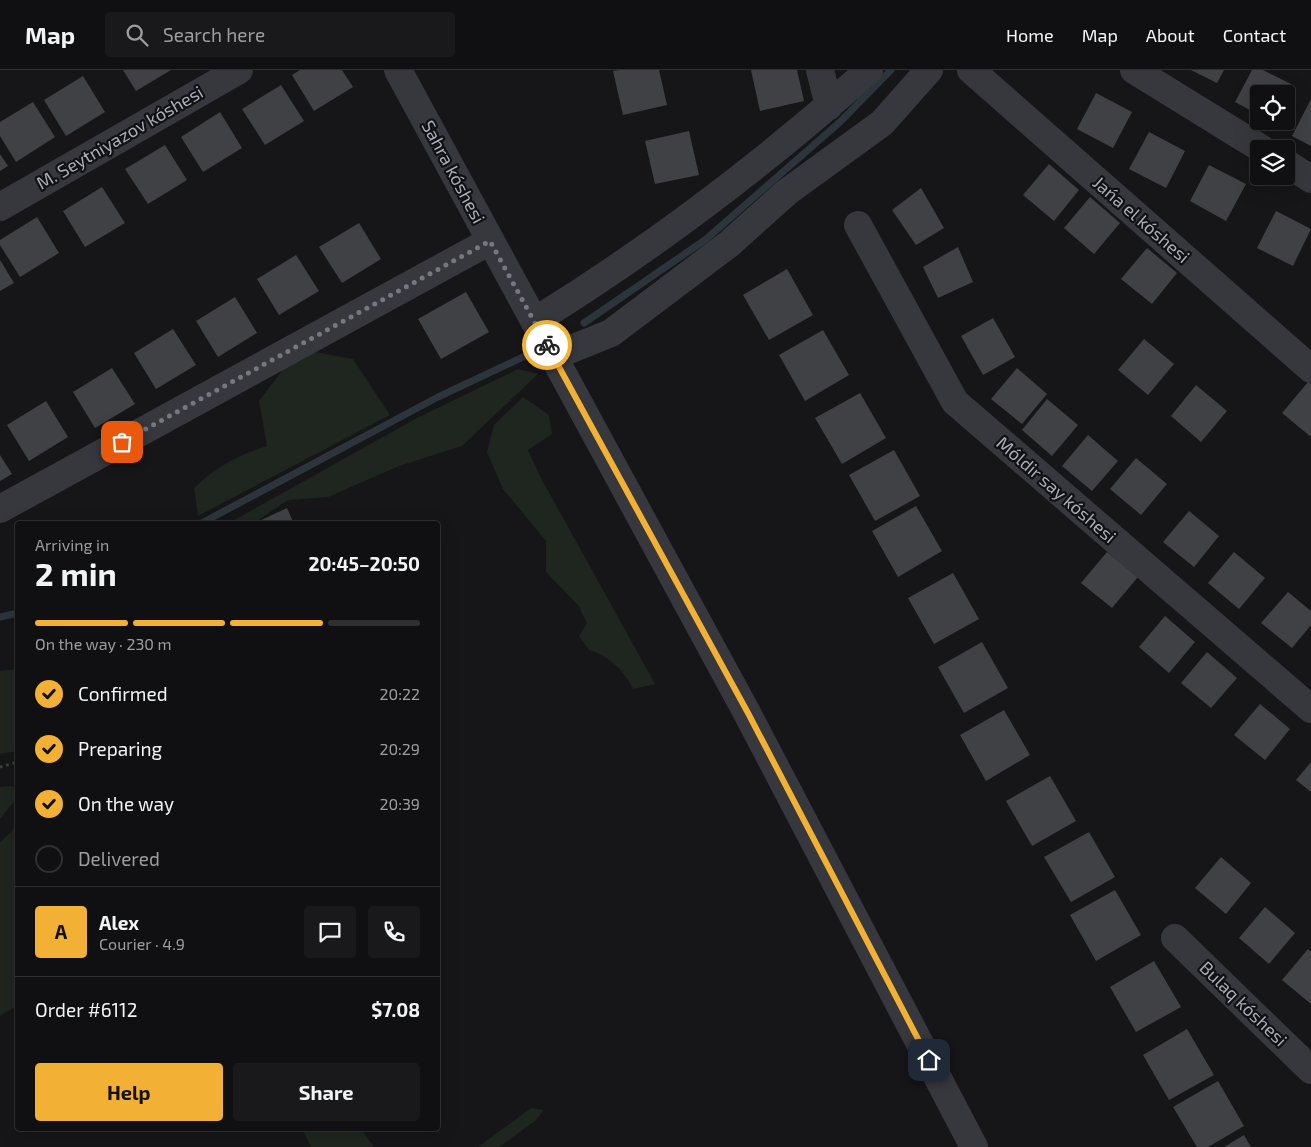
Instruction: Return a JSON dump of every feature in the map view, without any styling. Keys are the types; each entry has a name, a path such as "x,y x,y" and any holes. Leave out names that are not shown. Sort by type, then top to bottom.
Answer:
{"street":[{"name":"M. Seytniyazov kóshesi","path":"0,207 239,70"},
{"name":"Sahra kóshesi","path":"398,70 748,713 974,1147"},
{"path":"820,70 829,106"},
{"path":"534,321 598,282 701,209 829,106 869,70"},
{"path":"554,356 611,333 729,244 787,192 882,123 929,70"},
{"name":"Jańa el kóshesi","path":"971,70 1311,370"},
{"path":"1134,70 1250,142"},
{"path":"1295,169 1311,179"},
{"name":"Móldir say kóshesi","path":"858,224 955,402 1311,709"},
{"path":"0,509 490,241"},
{"name":"Bulaq kóshesi","path":"1175,938 1310,1071"}],"path":[{"path":"0,767 15,763"}],"shaded area":[{"path":"315,352 353,359 390,415 198,516 194,488 228,462 267,446 259,401 285,367"},
{"path":"518,369 538,374 462,446 399,466 328,497 288,500 256,521 232,521 417,418"},
{"path":"523,397 549,415 552,434 528,450 541,478 655,684 633,689 615,665 603,656 589,650 579,636 587,623 578,605 546,572 546,541 503,489 487,452 494,425"},
{"path":"15,669 15,751 0,754 0,671"},
{"path":"13,786 15,800 0,819 0,787"},
{"path":"15,825 15,1007 0,1016 0,842"},
{"path":"531,1108 544,1110 535,1121 499,1147 478,1147"},
{"path":"303,1131 362,1131 374,1147 311,1147"}],"building":[{"path":"123,70 171,70 136,91"},
{"path":"300,70 342,70 353,87 314,111 292,75"},
{"path":"659,70 667,105 623,115 613,71"},
{"path":"751,70 797,70 804,101 760,111"},
{"path":"1191,70 1224,70 1217,83"},
{"path":"1252,70 1263,70 1291,84 1250,85 1250,110 1235,102"},
{"path":"83,76 105,112 66,136 44,100"},
{"path":"281,85 304,121 265,145 242,109"},
{"path":"1096,93 1132,112 1113,148 1077,129"},
{"path":"1311,99 1311,146 1292,136"},
{"path":"33,102 55,137 16,162 0,136 0,122"},
{"path":"220,112 242,148 203,172 181,137"},
{"path":"689,131 699,175 655,184 645,141"},
{"path":"1149,132 1185,151 1166,188 1129,169"},
{"path":"165,145 187,180 148,204 125,169"},
{"path":"0,154 8,166 0,171"},
{"path":"1049,164 1079,190 1054,221 1023,195"},
{"path":"1209,165 1246,184 1226,221 1190,201"},
{"path":"102,187 125,223 85,247 63,211"},
{"path":"921,188 944,228 916,245 892,210"},
{"path":"1090,197 1120,223 1094,254 1064,228"},
{"path":"1276,211 1311,229 1293,266 1257,248"},
{"path":"37,217 59,253 20,277 0,245 0,240"},
{"path":"359,223 381,259 342,283 319,247"},
{"path":"958,247 973,282 938,298 923,267"},
{"path":"1147,248 1177,273 1152,304 1121,279"},
{"path":"296,255 319,291 279,315 257,279"},
{"path":"0,260 14,283 0,291"},
{"path":"787,269 813,315 769,340 743,295"},
{"path":"466,292 489,332 441,359 418,319"},
{"path":"235,297 257,333 218,357 196,321"},
{"path":"993,318 1015,357 983,375 961,336"},
{"path":"173,329 196,365 156,389 134,353"},
{"path":"823,330 849,375 805,401 779,355"},
{"path":"1144,339 1174,364 1148,395 1118,370"},
{"path":"112,368 135,404 95,428 73,392"},
{"path":"1017,368 1047,394 1022,424 991,399"},
{"path":"1308,382 1311,384 1311,437 1282,413"},
{"path":"1196,385 1227,411 1201,442 1171,416"},
{"path":"860,393 886,438 842,464 815,418"},
{"path":"1047,399 1078,425 1052,456 1022,430"},
{"path":"46,401 68,437 29,461 7,425"},
{"path":"1088,435 1118,461 1092,491 1062,466"},
{"path":"894,450 920,496 875,521 849,475"},
{"path":"0,455 12,474 0,481"},
{"path":"1136,458 1167,484 1141,515 1110,489"},
{"path":"916,506 942,551 898,577 872,531"},
{"path":"287,508 293,521 259,521"},
{"path":"1189,511 1219,536 1194,567 1163,542"},
{"path":"1107,552 1138,577 1112,608 1081,583"},
{"path":"1234,552 1265,578 1239,609 1208,583"},
{"path":"953,573 979,619 934,644 908,598"},
{"path":"1288,592 1311,611 1311,625 1292,648 1261,623"},
{"path":"1165,616 1195,642 1169,673 1139,647"},
{"path":"982,642 1008,688 964,713 938,667"},
{"path":"1207,652 1237,678 1211,708 1181,683"},
{"path":"1260,704 1290,729 1265,760 1234,735"},
{"path":"1004,710 1030,755 986,781 960,735"},
{"path":"1311,762 1311,792 1296,780"},
{"path":"1050,776 1076,821 1032,846 1006,801"},
{"path":"1089,832 1115,877 1071,902 1044,857"},
{"path":"1221,857 1251,883 1226,914 1195,888"},
{"path":"1115,890 1141,935 1096,961 1070,915"},
{"path":"1265,907 1295,933 1269,964 1239,938"},
{"path":"1308,949 1311,952 1311,1004 1282,980"},
{"path":"1154,961 1181,1007 1136,1032 1110,987"},
{"path":"1187,1029 1214,1075 1169,1100 1143,1055"},
{"path":"1218,1081 1244,1126 1208,1147 1197,1147 1173,1107"},
{"path":"1244,1135 1251,1147 1224,1147"}],"waterway":[{"path":"584,323 705,240 840,122 891,70"},
{"path":"206,521 438,397 523,357"},
{"path":"0,617 15,614"}],"way so far":[{"path":"122,442 490,241 547,345"}],"route":[{"path":"547,345 748,713 929,1060"}]}
